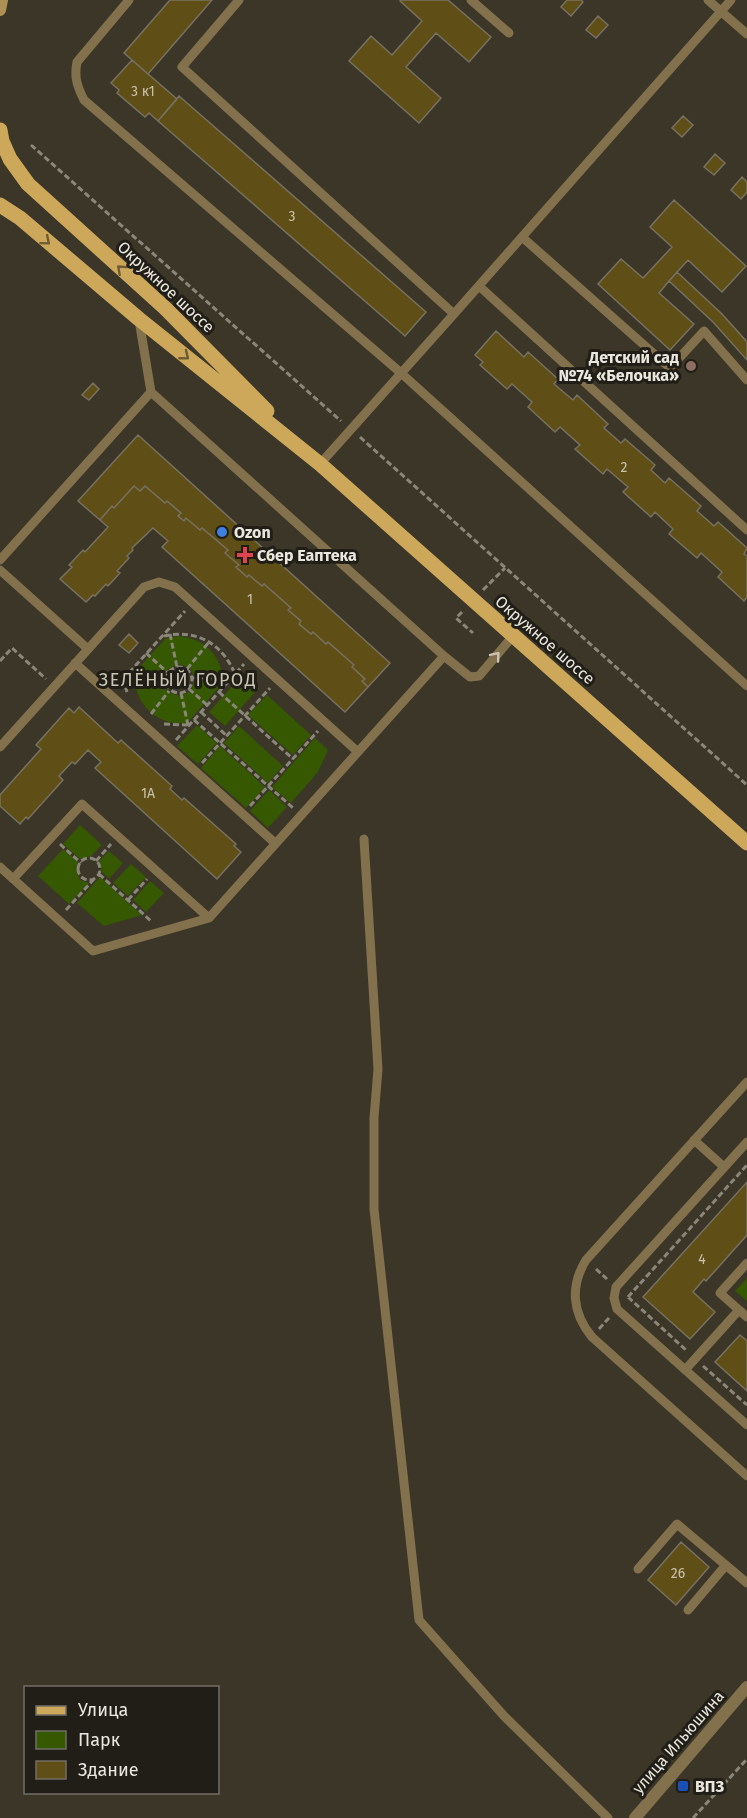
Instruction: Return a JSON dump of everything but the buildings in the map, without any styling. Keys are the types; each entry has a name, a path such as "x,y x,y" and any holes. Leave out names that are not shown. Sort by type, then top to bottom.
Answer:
{"main road":[{"path":"0,10 2,0"},
{"name":"Окружное шоссе","path":"0,130 10,159 28,184 165,308 320,464"},
{"name":"Окружное шоссе","path":"0,205 20,218 139,319 320,464 747,843"}],"street":[{"name":"улица Ильюшина","path":"635,1818 747,1687"}],"lane":[{"path":"129,0 77,62 75,74 84,100 401,373 747,686"},
{"path":"239,0 182,67 454,314"},
{"path":"471,0 509,33"},
{"path":"708,0 747,34"},
{"path":"320,464 731,0"},
{"path":"522,237 670,368 704,331 747,380"},
{"path":"479,286 747,530"},
{"path":"139,319 151,392 444,656 470,677 479,676 513,636"},
{"path":"0,560 151,392"},
{"path":"0,570 88,649"},
{"path":"0,747 144,587 159,582 170,584 358,752"},
{"path":"0,867 93,951 208,918 444,656"},
{"path":"75,663 275,843"},
{"path":"14,879 82,804 208,918"},
{"path":"364,839 364,872 378,1069 374,1118 374,1209 419,1620 504,1716 608,1818"},
{"path":"747,1082 586,1260 577,1278 574,1298 580,1319 592,1337 747,1476"},
{"path":"694,1140 724,1167"},
{"path":"747,1142 616,1287 614,1298 618,1309 747,1425"},
{"path":"747,1263 720,1293 747,1317"},
{"path":"685,1370 739,1310"},
{"path":"638,1569 677,1524 747,1583"},
{"path":"688,1610 726,1565"}],"path":[{"path":"31,145 747,784"},
{"path":"110,694 192,603"},
{"path":"170,634 177,667"},
{"path":"162,636 192,634 209,642 226,656 234,676"},
{"path":"187,669 209,642"},
{"path":"0,661 12,648 55,686"},
{"path":"146,653 168,673"},
{"path":"169,748 251,656"},
{"path":"177,667 187,669 192,678 189,689 181,693 170,690 166,682 168,673 177,667"},
{"path":"192,678 234,676"},
{"path":"195,771 277,680"},
{"path":"124,683 166,682"},
{"path":"189,689 207,705"},
{"path":"148,717 170,690"},
{"path":"219,692 293,759"},
{"path":"181,693 188,725"},
{"path":"201,712 227,736"},
{"path":"194,720 301,816"},
{"path":"243,814 326,723"},
{"path":"96,861 118,836"},
{"path":"52,837 81,862"},
{"path":"58,919 99,874 99,865 96,861 87,859 81,862 78,869 82,878 91,880 95,878"},
{"path":"128,900 155,870"},
{"path":"99,874 163,931"},
{"path":"592,1337 747,1165"},
{"path":"586,1260 747,1405"},
{"path":"693,1818 747,1759"}],"green space":[{"path":"179,636 204,645 216,657 222,673 223,683 187,723 166,721 156,716 148,710 137,692 136,671 166,638","holes":["178,664 190,668 195,679 191,691 180,696 168,692 163,681 167,670"]},
{"path":"243,674 259,688 225,726 209,712"},
{"path":"267,695 311,735 293,755 248,715"},
{"path":"197,725 217,743 198,764 177,746"},
{"path":"239,726 283,766 268,783 224,743"},
{"path":"315,738 328,750 318,772 291,803 272,787"},
{"path":"220,746 265,787 246,808 201,768"},
{"path":"269,790 287,807 268,828 250,811"},
{"path":"80,825 102,845 91,856 80,859 63,844"},
{"path":"63,849 78,862 76,869 80,880 89,883 69,904 38,876"},
{"path":"109,851 123,863 109,879 102,872 99,861"},
{"path":"131,864 146,877 128,896 113,883"},
{"path":"100,877 142,915 104,926 77,903"},
{"path":"150,881 164,893 146,912 133,900"},
{"path":"747,1278 747,1301 735,1291"}],"place":[{"name":"Детский сад №74 «Белочка»","path":"691,366"},
{"name":"Ozon","path":"222,532"},
{"name":"Сбер Еаптека","path":"245,555"},
{"name":"ВПЗ","path":"683,1786"}],"district":[{"name":"ЗЕЛЁНЫЙ ГОРОД","path":"178,680"}]}
